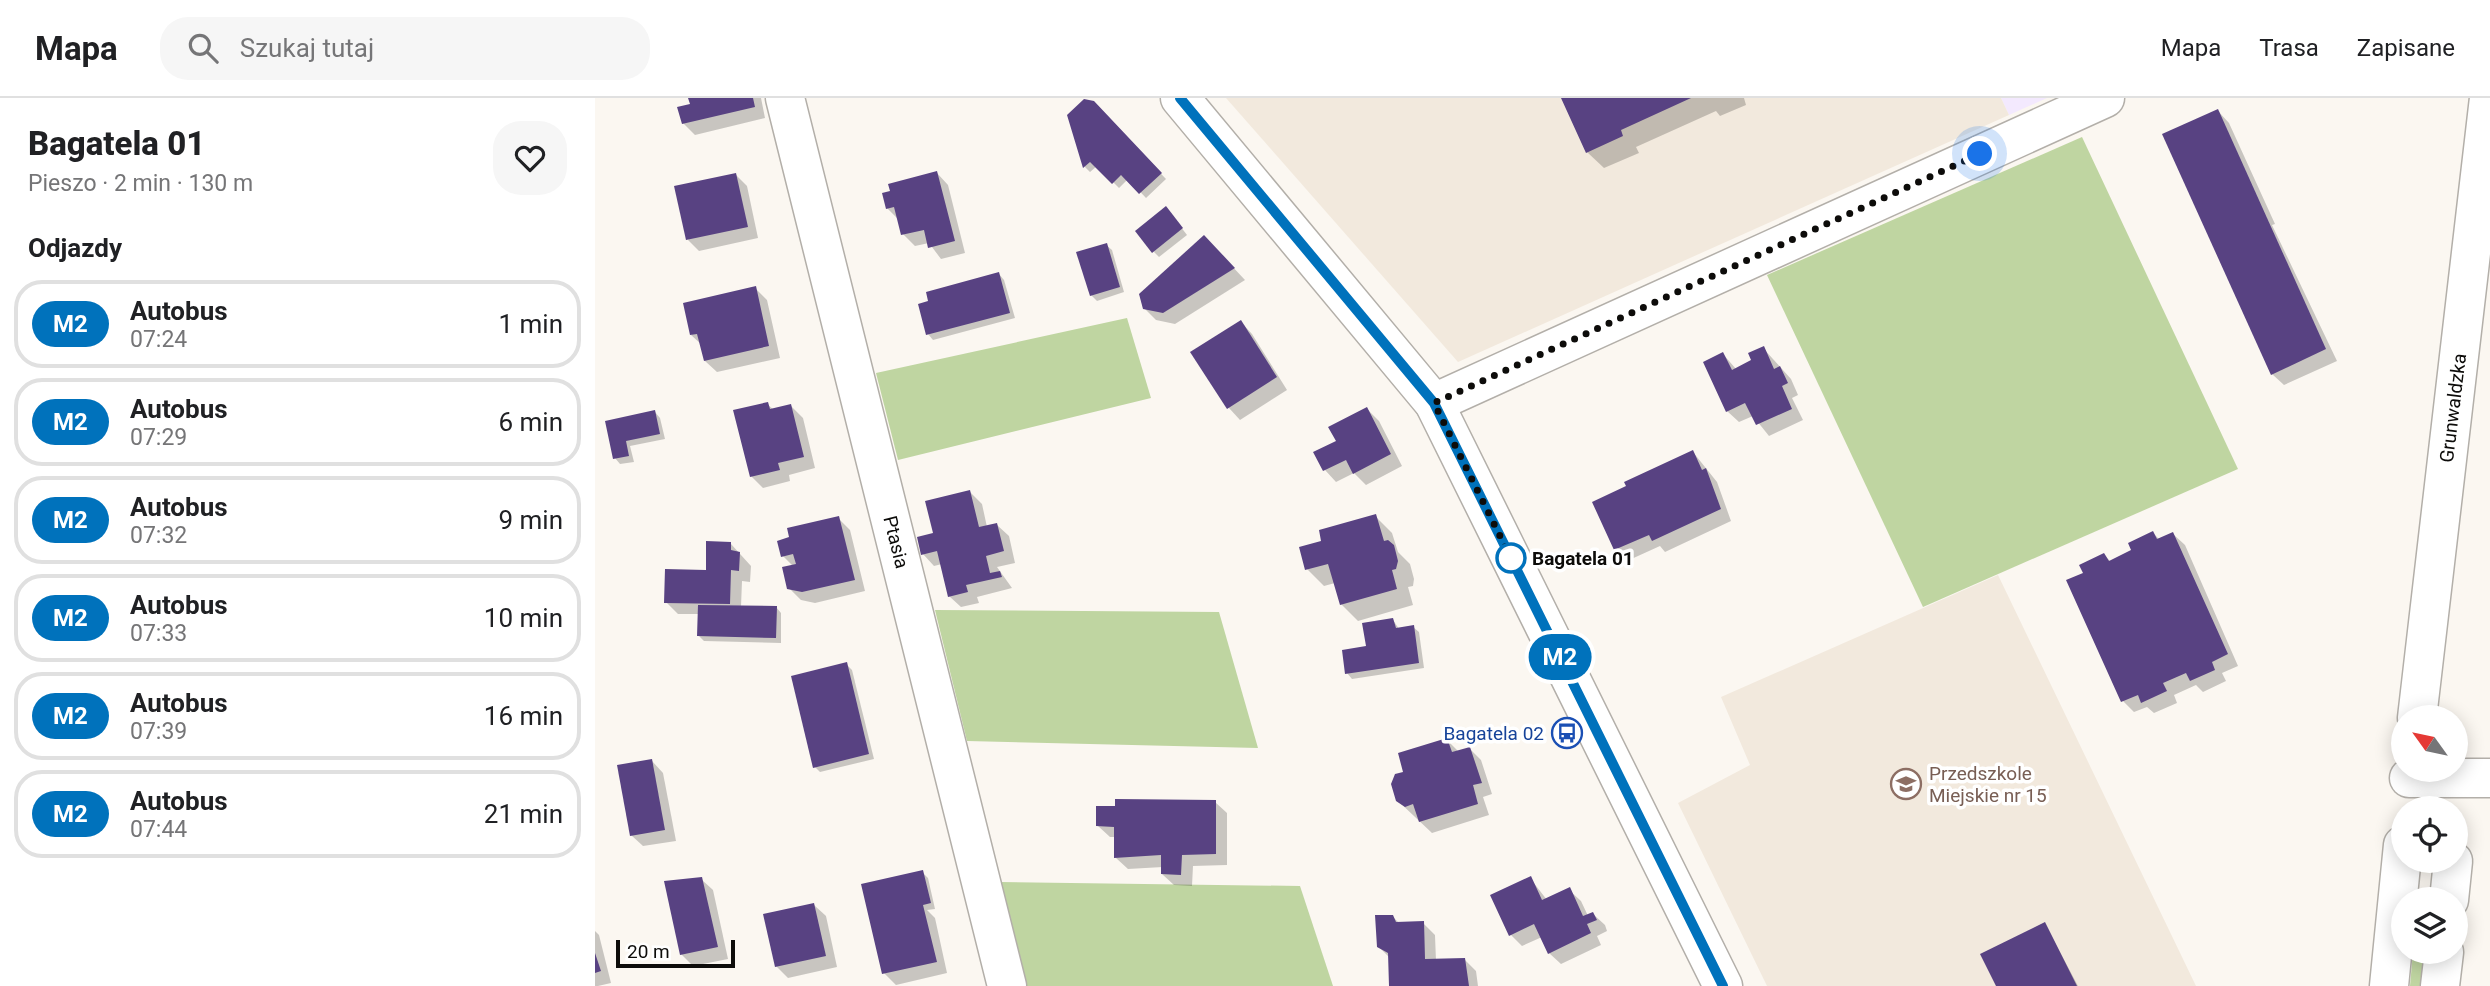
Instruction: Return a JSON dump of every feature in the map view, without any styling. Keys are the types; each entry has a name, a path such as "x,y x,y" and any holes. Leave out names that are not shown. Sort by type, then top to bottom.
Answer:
{"street":[{"name":"Ptasia","path":"785,98 1007,986"},
{"path":"1180,98 1434,403 1723,986"},
{"path":"1434,403 2105,98"},
{"name":"Grunwaldzka","path":"2419,705 2489,98"},
{"path":"2409,786 2490,778"},
{"path":"2389,986 2400,873"},
{"path":"2441,986 2443,964"}],"shaded area":[{"path":"1226,98 2001,98 2009,115 1458,362"},
{"path":"2001,98 2047,98 2009,115"},
{"name":"Przedszkole Miejskie nr 15","path":"1998,575 2196,986 1767,986 1678,803 1750,765 1721,697"}],"green space":[{"path":"2082,137 2238,469 1923,607 1767,275"},
{"path":"1127,318 1151,398 898,460 876,373"},
{"path":"935,610 1219,612 1258,748 967,741"},
{"path":"1000,882 1300,886 1333,986 1027,986"},
{"path":"2412,964 2423,964 2420,986 2410,986"}],"building":[{"path":"688,98 753,98 755,107 682,124 677,107 690,104"},
{"path":"1561,98 1691,98 1621,130 1623,136 1586,153"},
{"path":"1084,99 1094,101 1162,173 1139,194 1121,175 1112,184 1090,162 1083,168 1067,115"},
{"path":"2218,109 2326,349 2271,375 2162,134"},
{"path":"937,171 955,241 928,248 924,230 901,235 894,207 886,209 882,193 890,191 888,184"},
{"path":"736,173 748,227 686,240 674,186"},
{"path":"1166,206 1183,228 1152,253 1135,231"},
{"path":"1204,235 1235,268 1163,313 1143,309 1139,294"},
{"path":"1107,243 1120,287 1090,296 1076,252"},
{"path":"999,272 1010,313 926,335 918,304 928,301 926,292"},
{"path":"756,286 769,346 704,361 697,334 690,335 683,303"},
{"path":"1241,320 1277,377 1227,409 1190,352"},
{"path":"1764,346 1774,369 1780,366 1788,383 1782,386 1792,409 1756,425 1745,403 1726,412 1703,362 1723,352 1732,370 1751,360 1748,353"},
{"path":"768,402 770,409 791,404 804,457 778,463 780,470 750,477 733,410"},
{"path":"1367,407 1391,454 1353,474 1346,460 1323,471 1313,452 1336,441 1328,427"},
{"path":"655,410 660,434 626,441 629,456 613,459 605,421"},
{"path":"1693,450 1702,470 1706,468 1721,509 1652,541 1649,535 1614,550 1592,502 1626,486 1624,482"},
{"path":"970,490 979,527 997,523 1004,551 986,556 990,573 1000,571 1002,577 966,585 968,592 948,597 937,551 921,555 917,537 933,533 925,501"},
{"path":"1376,514 1384,541 1388,540 1394,545 1398,561 1396,569 1392,570 1397,589 1340,605 1328,564 1305,570 1299,547 1321,541 1319,530"},
{"path":"839,516 855,580 802,592 787,589 782,567 796,564 793,554 781,557 777,541 789,537 787,528"},
{"path":"2153,531 2157,539 2173,532 2228,654 2212,662 2215,670 2190,681 2186,673 2163,683 2167,691 2141,703 2138,695 2121,702 2066,580 2083,573 2079,565 2104,553 2109,561 2131,550 2128,543"},
{"path":"706,541 731,542 731,550 740,552 739,571 731,570 730,604 664,603 665,569 706,570"},
{"path":"698,605 777,606 776,638 697,636"},
{"path":"1393,618 1396,628 1414,625 1419,663 1345,674 1342,650 1366,646 1362,623"},
{"path":"847,662 869,754 813,768 791,676"},
{"path":"1447,738 1452,752 1470,747 1482,783 1473,785 1478,804 1419,822 1413,804 1405,807 1396,801 1391,784 1395,774 1403,772 1398,753"},
{"path":"652,759 665,830 630,836 617,765"},
{"path":"1115,799 1216,800 1216,854 1182,855 1181,875 1161,874 1161,855 1114,858 1114,827 1096,826 1096,806 1115,806"},
{"path":"923,870 931,903 923,905 937,962 882,974 861,884"},
{"path":"1531,876 1542,900 1570,887 1583,916 1593,912 1597,920 1587,924 1591,933 1548,954 1534,924 1509,936 1490,895"},
{"path":"702,877 718,947 680,955 664,881"},
{"path":"814,903 826,956 775,967 763,914"},
{"path":"1375,915 1393,915 1396,922 1424,921 1425,959 1465,958 1469,986 1389,986 1388,953 1377,947"},
{"path":"2045,922 2077,986 1996,986 1980,954"},
{"path":"595,953 601,971 595,973"}],"bus line":[{"name":"M2","path":"1180,98 1434,403 1723,986"}],"place":[{"name":"Bagatela 01","path":"1511,558"},
{"name":"Bagatela 02","path":"1567,733"},
{"name":"Przedszkole Miejskie nr 15","path":"1906,784"}],"route":[{"path":"1511,558 1434,403 1980,154"}]}
